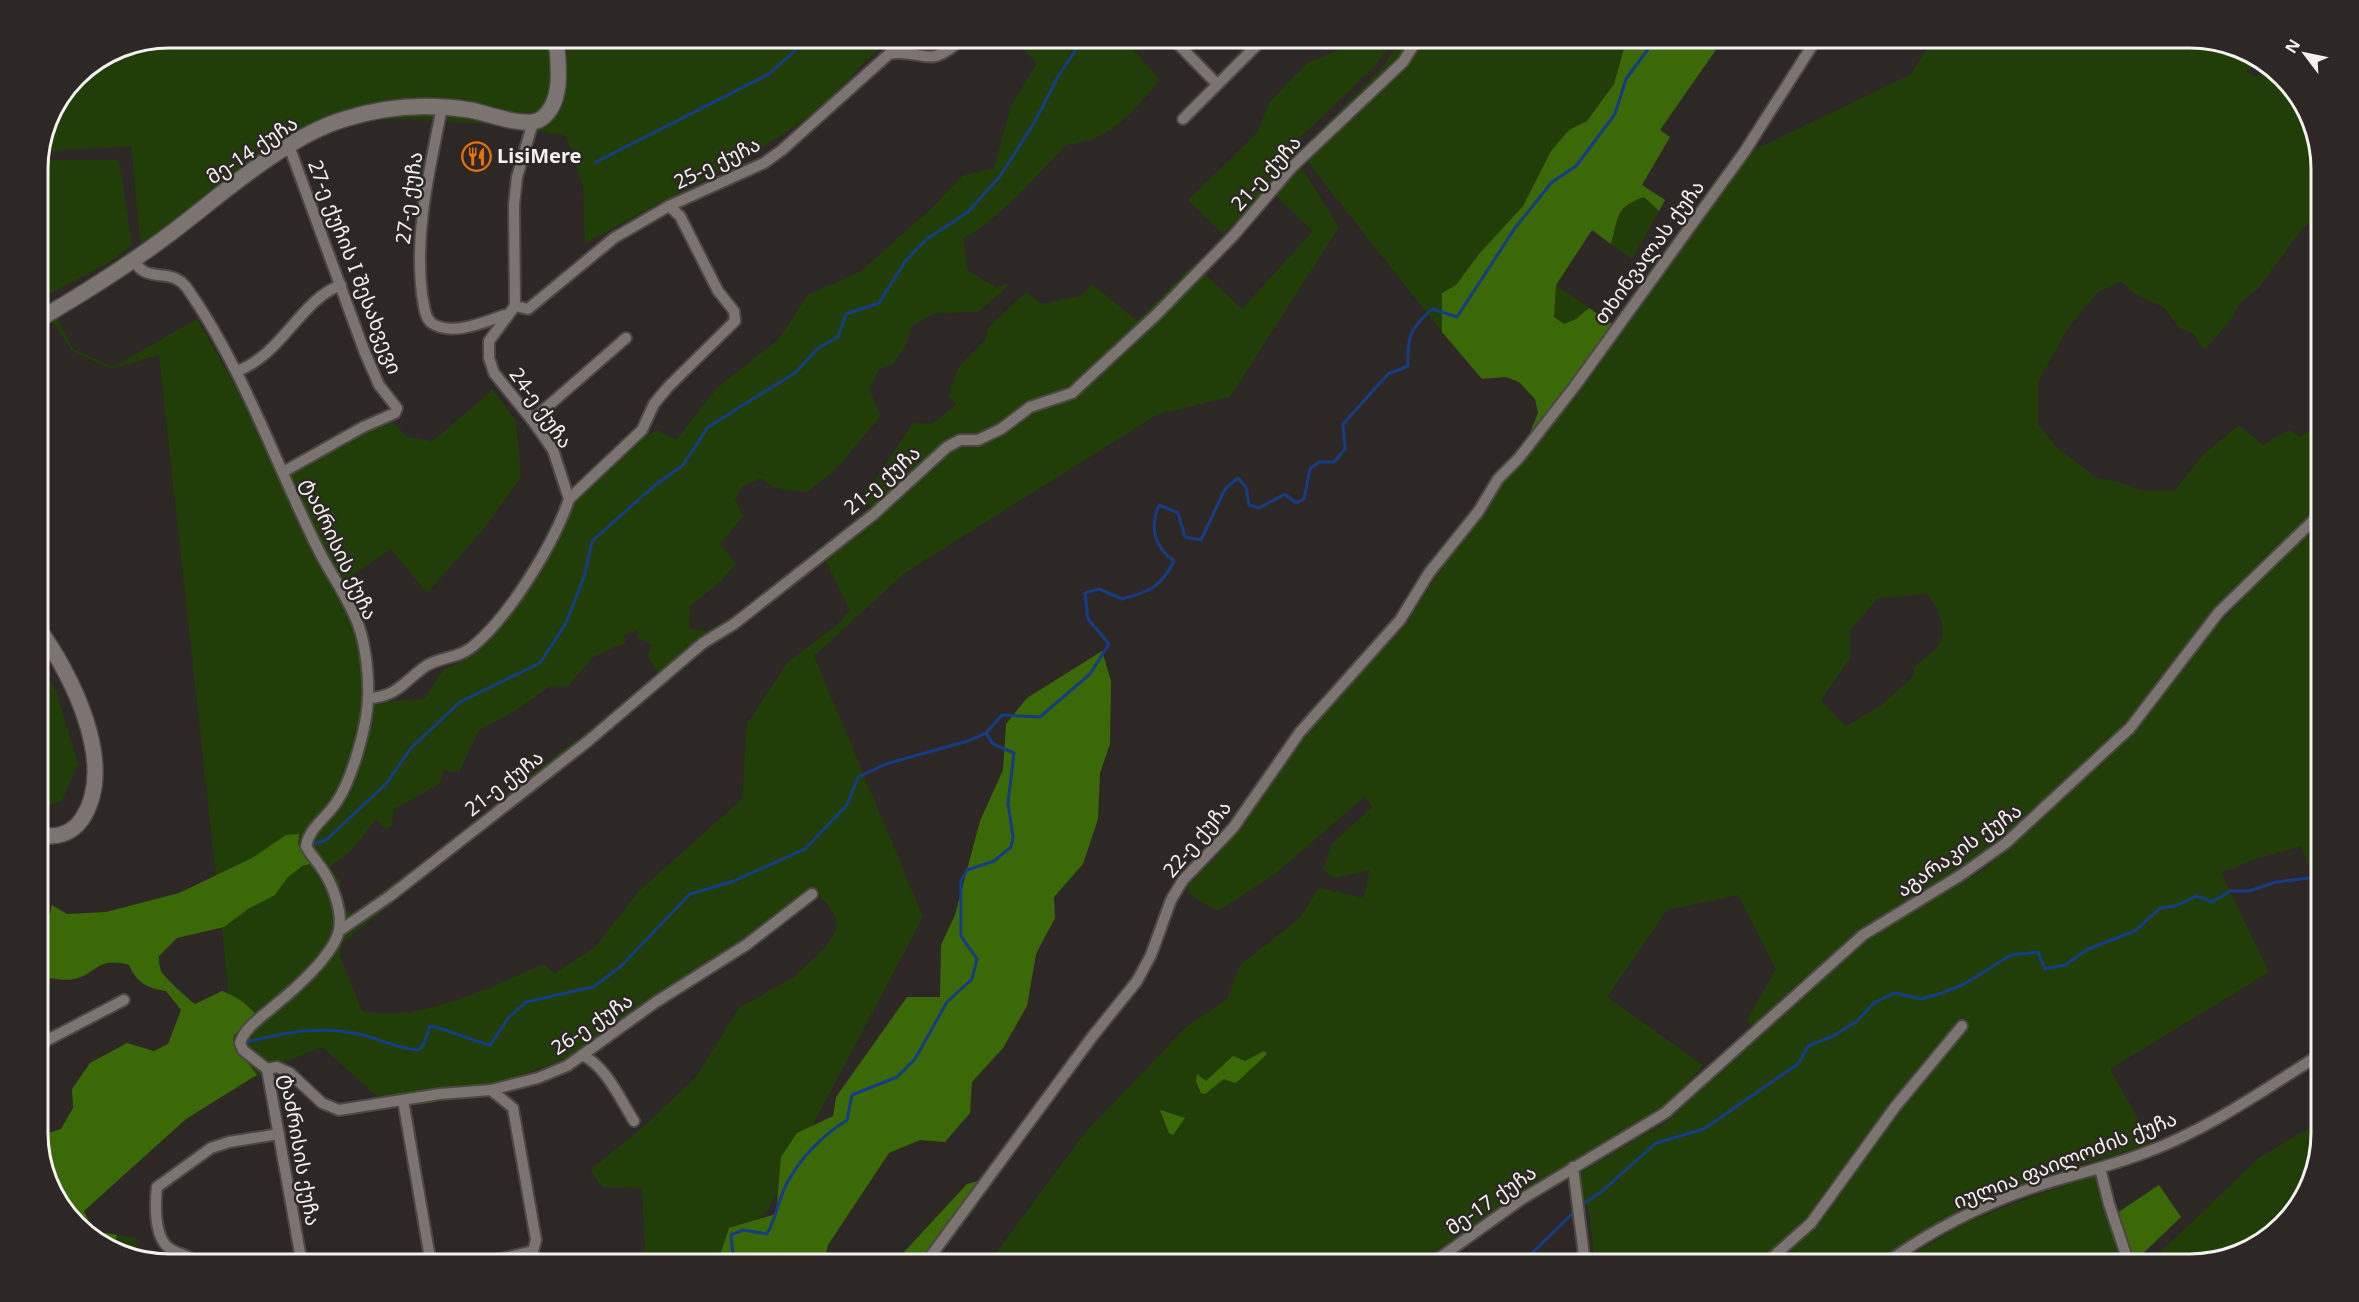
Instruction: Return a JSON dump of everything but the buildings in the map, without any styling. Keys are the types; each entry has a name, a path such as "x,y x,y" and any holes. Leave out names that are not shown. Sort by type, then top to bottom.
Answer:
{"street":[{"path":"515,306 514,198 517,177 533,122 550,110 555,99 558,80 556,48"},
{"name":"25-ე ქუჩა","path":"515,306 528,309 535,305 595,252 669,206 764,163 782,150 889,54 898,52 922,58 939,56 949,48"},
{"path":"1182,48 1217,84"},
{"path":"1183,118 1254,48"},
{"name":"21-ე ქუჩა","path":"339,931 390,896 586,741 703,643 734,624 822,552 874,514 947,447 960,440 978,440 1000,429 1030,407 1072,393 1156,315 1234,235 1292,167 1403,62 1412,48"},
{"name":"თხინვალას ქუჩა","path":"1498,479 1518,459 1575,386 1745,151 1811,48"},
{"name":"მე-14 ქუჩა","path":"48,314 134,261 289,146 342,119 380,110 417,105 533,122"},
{"name":"27-ე ქუჩა","path":"442,107 420,231 420,280 427,318 432,324 455,328 505,315"},
{"name":"27-ე ქუჩის I შესახვევი","path":"283,472 397,411 379,385 370,364 289,146"},
{"path":"368,698 398,691 434,661 454,656 471,648 510,604 543,557 569,499 642,430 654,404 668,387 735,321 734,310 718,291 680,216 669,206"},
{"name":"ტაძრისის ქუჩა","path":"134,261 139,269 148,276 163,275 185,286 237,371 317,548 360,629 368,698 352,767 337,801 307,837 306,846 324,872 331,887 340,917 339,931 325,955 242,1036 240,1042 243,1050 267,1069 300,1254"},
{"path":"237,371 248,368 269,352 321,295 341,285"},
{"name":"24-ე ქუჩა","path":"515,306 505,315 489,341 489,358 494,373 553,450 569,499"},
{"path":"532,420 626,338"},
{"name":"22-ე ქუჩა","path":"932,1254 1092,1037 1137,981 1151,955 1171,900 1183,880 1233,828 1300,732 1400,620 1430,573 1478,512 1498,479"},
{"name":"აგარაკის ქუჩა","path":"1573,1167 1665,1113 1863,935 1961,875 2007,843 2036,819 2130,728 2219,612 2311,523"},
{"path":"48,644 66,672 76,696 93,748 95,775 89,804 78,824 69,832 56,836 48,835"},
{"name":"26-ე ქუჩა","path":"267,1069 277,1067 290,1072 322,1103 339,1110 491,1090 538,1078 582,1055 656,1002 746,945 812,894"},
{"path":"48,1040 124,1000"},
{"path":"1776,1254 1811,1223 1895,1107 1962,1026"},
{"path":"582,1055 591,1059 602,1071 634,1121"},
{"name":"იულია ფაილოძის ქუჩა","path":"1898,1254 1916,1241 1977,1209 2046,1183 2149,1152 2218,1119 2311,1060"},
{"path":"491,1090 513,1108 536,1240 533,1251 521,1254"},
{"path":"403,1100 429,1254"},
{"path":"179,1254 168,1248 161,1239 156,1201 157,1187 211,1148 229,1142 279,1134"},
{"path":"1573,1167 1584,1254"},
{"name":"მე-17 ქუჩა","path":"1445,1254 1522,1199 1573,1167"},
{"path":"2100,1168 2126,1254"}],"green space":[{"path":"880,48 831,98 782,134 727,167 585,244 583,187 566,135 478,123 412,119 363,120 297,148 174,238 56,316 73,349 113,367 197,319 244,401 279,477 390,420 407,437 433,441 493,390 516,421 521,477 482,531 427,593 391,549 344,581 363,628 370,703 424,699 444,669 465,660 515,607 548,558 569,511 585,487 612,457 657,430 676,440 717,388 779,339 808,295 861,271 933,207 962,176 994,168 1011,106 1037,63 1022,48 1132,48 1160,80 1120,123 1109,131 1082,142 1066,145 1005,207 963,239 968,271 996,287 1010,284 978,312 934,313 913,325 904,348 893,364 879,369 869,390 881,416 836,469 807,492 775,488 761,478 742,487 735,500 743,516 720,544 736,563 720,582 690,606 689,629 707,631 761,600 871,506 863,492 873,483 913,423 932,424 957,404 948,396 959,367 985,340 989,327 1026,292 1042,304 1081,296 1092,284 1137,321 1194,264 1242,309 1313,231 1269,189 1223,234 1188,200 1257,133 1269,103 1307,63 1340,48 1388,48 1374,67 1289,148 1339,227 1230,397 1158,414 906,572 814,656 923,917 767,1211 722,1254 642,1254 645,1249 642,1188 602,1187 590,1170 642,1128 696,1077 739,1008 794,977 826,947 836,930 836,918 825,901 809,892 680,987 565,1059 498,1084 379,1098 322,1047 253,1078 174,1128 84,1211 90,1225 78,1211 235,1049 159,355 111,369 72,351 51,318 142,258 131,146 49,151 60,115 73,95 89,78 115,60 153,49","holes":["824,557 850,610 837,625 787,663 747,724 742,799 639,891 595,947 554,974 544,964 479,992 431,1008 384,1014 362,1011 340,957 342,943 551,778 703,647","638,629 638,638 652,645 647,656 657,671 657,679 543,765 445,845 353,913 345,911 340,903 340,881 329,867 352,850 376,819 386,829 392,825 394,809 439,784 444,770 459,772 479,730 518,709 550,686 567,687 593,657 626,642 623,636"]},
{"path":"1395,48 1624,48 1614,84 1587,121 1570,130 1551,151 1523,206 1479,254 1456,285 1442,293 1442,332 1299,151 1381,69"},
{"path":"1624,48 1717,48 1660,130 1670,137 1642,185 1665,200 1659,211 1644,197 1628,205 1617,219 1611,244 1592,230 1556,285 1554,317 1564,324 1576,319 1589,308 1614,325 1525,445 1538,413 1535,399 1519,382 1506,377 1482,379 1442,332 1442,293 1456,285 1479,254 1523,206 1551,151 1569,130 1587,121 1614,84"},
{"path":"1928,48 2190,48 2222,52 2252,65 2247,73 2254,76 2265,74 2286,95 2299,115 2309,145 2311,161 2311,222 2301,230 2258,289 2241,302 2230,321 2204,350 2193,333 2179,328 2165,308 2135,294 2121,281 2098,292 2068,328 2038,382 2038,424 2057,448 2097,478 2116,481 2140,490 2175,490 2203,455 2239,425 2263,445 2289,430 2300,437 2311,429 2311,516 2259,566 2106,745 2063,781 2033,814 1939,886 1863,930 1781,998 1755,1028 1747,1020 1776,969 1738,895 1667,910 1607,997 1703,1065 1668,1107 1544,1180 1431,1254 995,1254 1084,1134 1185,1028 1227,999 1240,965 1300,918 1319,888 1364,898 1370,870 1334,878 1323,870 1332,844 1372,807 1365,796 1275,874 1218,911 1190,895 1186,885 1218,855 1315,723 1404,627 1453,550 1498,488 1520,466 1578,392 1635,309 1750,152 1911,74","holes":["1926,593 1939,612 1942,627 1940,642 1934,651 1914,667 1914,676 1879,707 1846,726 1821,700 1850,658 1850,630 1877,599"]},
{"path":"48,160 119,160 132,245 108,263 48,295"},
{"path":"1644,197 1659,211 1632,259 1611,244 1617,219 1623,209"},
{"path":"1556,285 1589,308 1576,319 1564,324 1554,317"},
{"path":"2311,531 2311,872 2301,846 2258,858 2221,873 2269,972 2110,1069 2152,1144 2083,1164 1982,1201 1940,1221 1888,1254 1594,1254 1589,1211 1575,1176 1666,1122 1866,937 1979,873 2019,840 2133,733 2203,641 2266,574"},
{"path":"1102,651 1111,681 1110,744 1100,773 1098,819 1083,864 1054,897 1055,918 1036,954 1027,1006 1003,1048 972,1082 970,1113 945,1142 920,1140 889,1153 828,1245 826,1254 720,1254 729,1228 776,1214 781,1157 797,1133 833,1116 836,1097 907,997 940,997 941,945 955,915 980,821 1003,770 1006,724 1027,698"},
{"path":"48,679 56,691 78,764 62,801 48,806"},
{"path":"299,834 298,845 310,864 302,866 287,878 275,895 248,909 224,927 177,938 159,956 163,974 195,1004 222,991 240,1000 256,1015 234,1035 233,1043 257,1075 186,1119 84,1211 90,1225 78,1213 60,1187 50,1157 48,1133 61,1129 73,1108 72,1089 90,1063 127,1043 154,1051 168,1044 181,1010 166,991 143,984 129,965 103,964 82,977 65,980 48,979 48,918 52,905 67,914 106,912 179,893 252,858 286,835"},
{"path":"1264,1051 1267,1054 1236,1083 1224,1079 1205,1094 1201,1093 1196,1081 1197,1074 1206,1081 1233,1056 1245,1061"},
{"path":"1160,1110 1185,1118 1173,1135 1169,1133"},
{"path":"2311,1127 2310,1149 2302,1180 2286,1207 2264,1229 2237,1245 2222,1250 2206,1253 2158,1254 2260,1157"},
{"path":"2093,1174 2099,1180 2117,1253 1913,1254 1968,1221"},
{"path":"978,1181 927,1254 902,1254 967,1184"},
{"path":"2159,1185 2181,1217 2142,1254 2131,1254 2117,1213"},
{"path":"100,1232 135,1238 138,1250 122,1245"},
{"path":"100,1232 117,1235 115,1241"}],"waterway":[{"path":"596,162 769,74 798,48"},
{"path":"311,845 326,840 386,784 411,748 460,702 540,663 566,623 584,577 592,541 654,486 683,465 708,427 796,372 818,348 838,337 846,314 879,303 906,260 927,239 968,212 1000,176 1077,48"},
{"path":"733,1254 731,1235 743,1230 767,1234 783,1191 792,1175 812,1148 847,1120 852,1095 897,1077 915,1059 947,1002 972,979 977,959 961,936 961,881 967,870 994,861 1011,847 1013,837 1008,803 1014,753 993,744 986,733 1002,715 1040,717 1090,674 1109,644 1088,619 1085,593 1099,589 1122,599 1147,591 1159,583 1174,561 1162,550 1154,529 1159,505 1178,513 1185,537 1201,540 1225,489 1238,478 1246,487 1249,505 1259,508 1285,494 1296,503 1304,499 1310,469 1319,462 1334,462 1345,449 1343,424 1388,374 1408,366 1409,340 1414,328 1432,309 1457,317 1515,228 1552,182 1576,166 1615,114 1626,79 1649,48"},
{"path":"247,1042 290,1033 334,1030 363,1035 418,1050 424,1044 430,1026 490,1045 509,1017 526,1002 593,987 620,967 690,894 734,881 805,849 847,805 858,777 886,764 968,741 986,733"},
{"path":"1582,1204 1601,1192 1656,1143 1704,1129 1799,1063 1808,1046 1835,1035 1857,1021 1875,1002 1895,993 1921,999 1942,993 1964,984 2011,955 2038,952 2045,969 2065,965 2088,949 2135,931 2160,908 2175,906 2197,896 2212,902 2230,891 2249,891 2276,882 2311,877"},
{"path":"1531,1254 1571,1215"}],"place":[{"name":"LisiMere","path":"476,156"}]}
